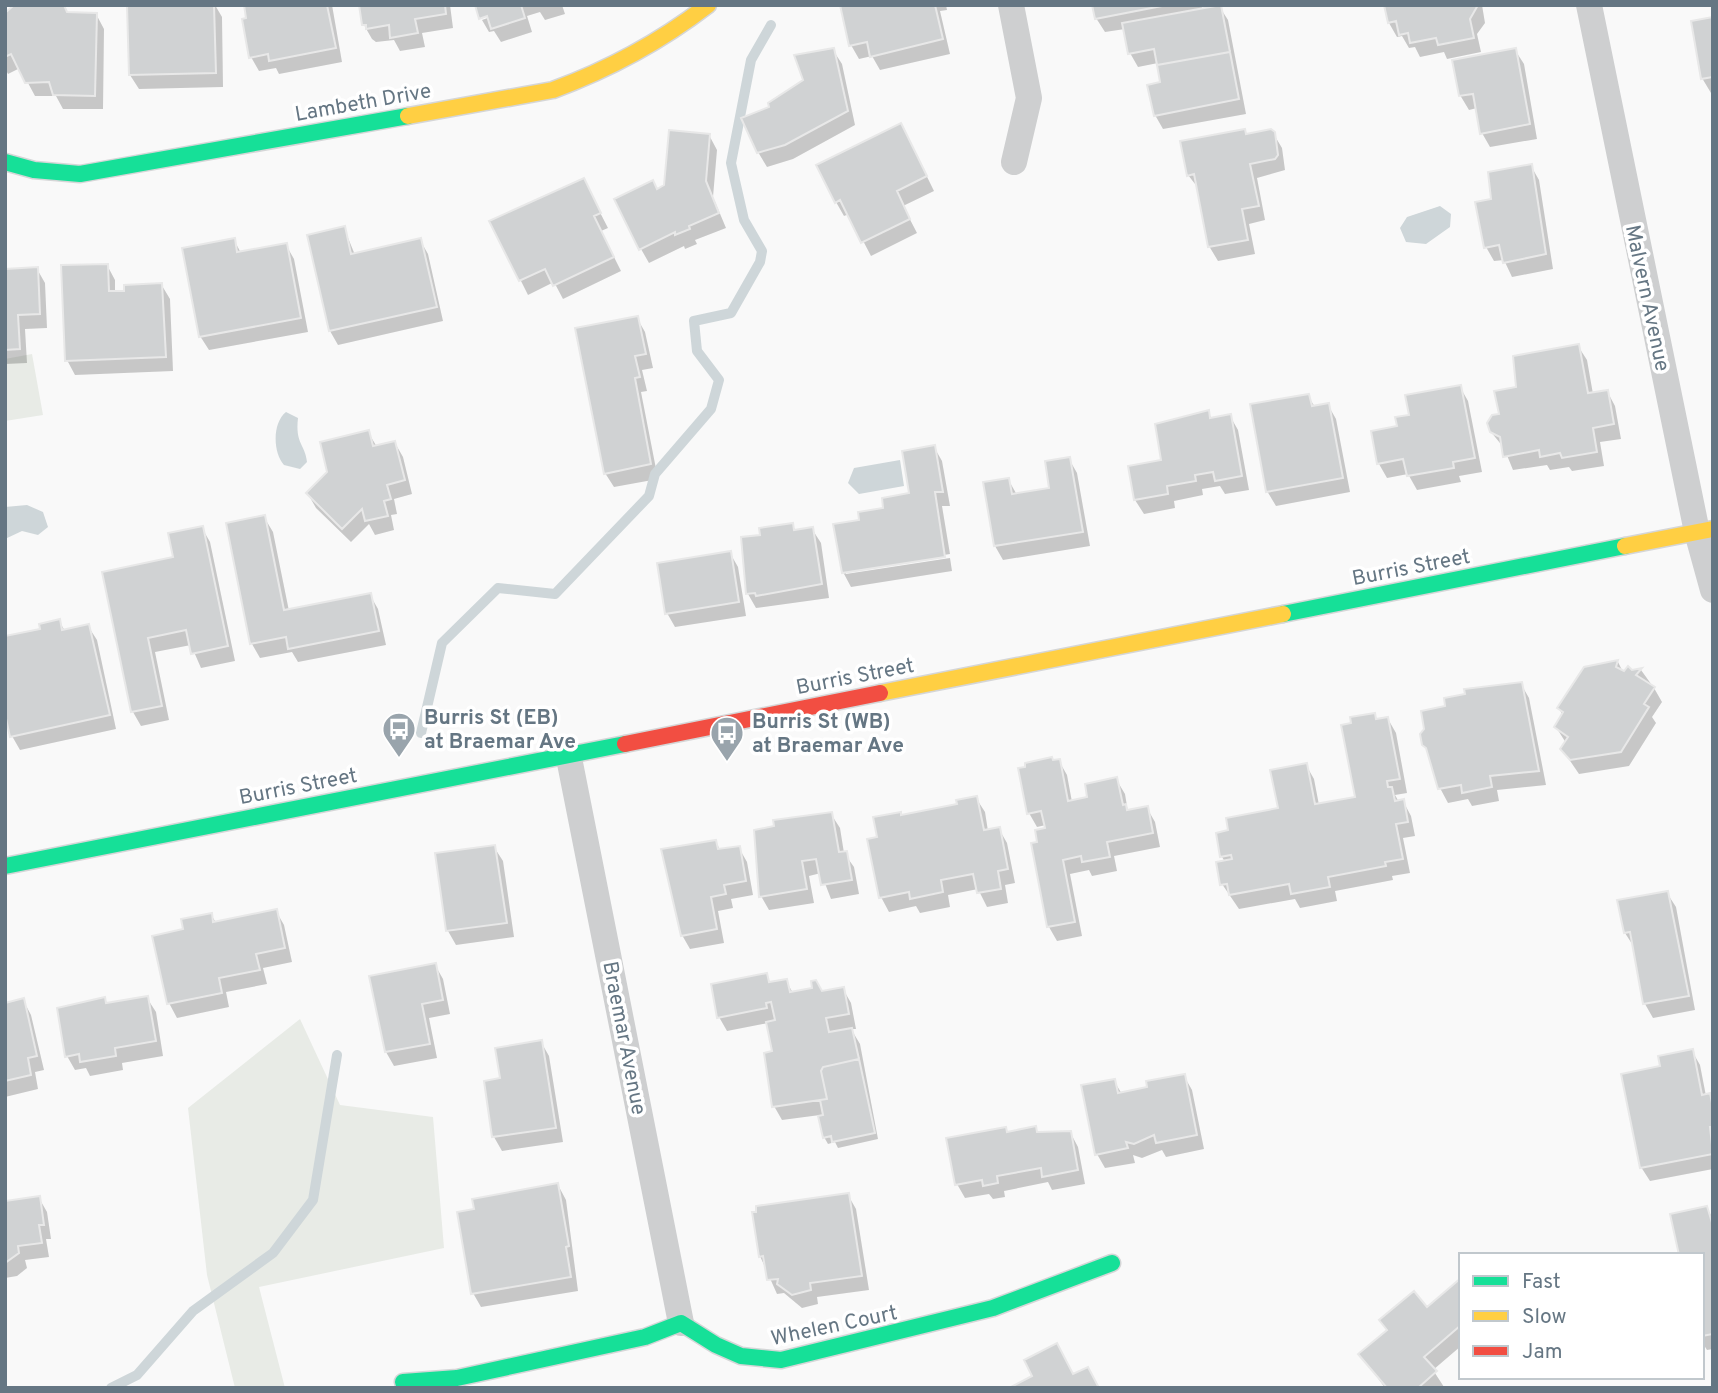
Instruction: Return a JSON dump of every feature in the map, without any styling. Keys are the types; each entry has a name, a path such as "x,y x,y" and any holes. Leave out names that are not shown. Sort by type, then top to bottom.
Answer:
{"street":[{"name":"Lambeth Drive","path":"5,162 34,170 80,174 553,90 605,72 649,48 708,5"},
{"path":"1011,5 1028,98 1014,162"},
{"name":"Malvern Avenue","path":"1590,5 1705,531 1713,590"},
{"name":"Burris Street","path":"5,866 1705,531"},
{"name":"Braemar Avenue","path":"568,753 681,1323"},
{"name":"Whelen Court","path":"681,1323 732,1353 750,1360 781,1360 993,1308 1112,1263"},
{"path":"403,1382 457,1378 645,1337 681,1323"}],"shaded area":[{"path":"1440,206 1451,214 1450,227 1426,244 1406,242 1400,228 1407,217"},
{"path":"32,354 43,415 5,421 5,359"},
{"path":"286,412 298,418 299,439 307,462 300,469 284,465 276,446 278,423"},
{"path":"900,460 904,486 859,494 848,483 854,468"},
{"path":"27,505 43,512 48,527 38,535 22,531 5,539 5,507"},
{"path":"300,1019 340,1105 433,1117 444,1248 259,1287 285,1388 235,1388 207,1275 188,1108"}],"building":[{"path":"14,5 64,5 67,12 97,13 95,96 53,95 49,82 25,83 11,54 5,57 5,13"},
{"path":"127,5 214,5 216,73 129,75"},
{"path":"244,5 327,5 336,48 269,61 268,54 249,58 242,19 246,18"},
{"path":"359,5 445,5 446,14 415,19 418,33 390,38 389,25 366,29 366,25 362,25"},
{"path":"475,5 521,5 525,18 491,29 487,16 479,19"},
{"path":"840,5 935,5 943,39 870,57 867,42 849,46"},
{"path":"1092,5 1167,5 1095,19"},
{"path":"1221,5 1230,52 1157,65 1154,49 1128,54 1122,23"},
{"path":"1384,5 1478,5 1470,19 1474,38 1438,45 1436,38 1410,43 1408,33 1399,35 1396,21 1388,23"},
{"path":"1713,17 1713,77 1701,79 1691,21"},
{"path":"834,48 848,111 785,145 757,153 741,118 769,107 768,103 803,80 794,55"},
{"path":"1516,48 1530,124 1480,134 1473,94 1459,96 1452,60"},
{"path":"1230,52 1239,99 1154,116 1147,85 1160,82 1157,65"},
{"path":"901,123 927,176 897,191 910,219 861,243 840,200 835,203 816,165"},
{"path":"1245,129 1246,134 1271,129 1275,132 1278,155 1275,159 1250,164 1259,206 1242,209 1248,240 1208,247 1194,174 1187,176 1180,141"},
{"path":"669,130 710,134 706,181 719,213 689,226 690,229 675,235 675,232 639,250 614,199 653,180 657,189 664,185"},
{"path":"1532,164 1546,254 1503,263 1499,245 1484,248 1475,202 1491,199 1488,172"},
{"path":"584,178 601,213 594,216 614,257 553,286 545,269 519,281 489,221"},
{"path":"345,226 351,254 421,238 437,307 329,331 307,235"},
{"path":"235,238 237,252 287,243 301,318 199,337 182,248"},
{"path":"108,264 109,291 124,291 124,285 162,283 166,357 65,361 61,265"},
{"path":"38,267 40,314 18,315 20,349 5,350 5,269"},
{"path":"638,316 646,354 635,356 640,377 635,378 651,464 604,474 575,328"},
{"path":"1579,344 1588,393 1608,390 1614,424 1593,428 1597,452 1562,458 1560,453 1540,457 1539,450 1503,457 1500,437 1490,432 1487,423 1492,415 1499,414 1494,391 1516,387 1513,356"},
{"path":"1461,385 1475,458 1453,462 1454,468 1407,476 1403,459 1377,464 1371,431 1397,426 1395,417 1409,415 1405,395"},
{"path":"1309,394 1312,406 1329,403 1343,478 1266,492 1250,404"},
{"path":"1209,410 1210,418 1231,414 1242,476 1215,481 1213,472 1195,475 1196,481 1167,486 1168,494 1134,500 1128,466 1161,460 1155,424"},
{"path":"369,430 373,446 395,441 405,480 387,485 391,499 384,501 388,516 365,521 362,509 342,529 306,493 327,472 320,442"},
{"path":"935,445 943,492 935,492 945,557 842,573 833,524 859,520 858,512 883,508 882,498 909,493 902,451"},
{"path":"1070,457 1083,532 994,546 983,482 1009,478 1012,494 1049,488 1045,461"},
{"path":"265,515 284,610 371,593 379,631 288,649 286,637 250,644 226,523"},
{"path":"793,523 794,530 813,527 822,584 756,596 755,593 746,594 741,537 760,535 759,528"},
{"path":"203,526 228,646 191,654 186,630 148,638 162,706 131,712 102,572 173,557 168,533"},
{"path":"731,551 739,602 665,614 657,563"},
{"path":"60,619 62,630 89,624 110,715 10,737 5,714 5,636 40,629 39,624"},
{"path":"1618,660 1616,667 1624,671 1628,666 1632,670 1642,668 1636,675 1655,687 1644,704 1649,707 1621,752 1570,760 1560,749 1568,737 1554,727 1563,712 1557,708 1584,667"},
{"path":"1522,682 1539,771 1490,776 1492,787 1462,793 1461,785 1438,789 1426,748 1422,745 1420,734 1424,729 1421,711 1445,706 1444,698 1465,694 1464,689"},
{"path":"1375,713 1376,719 1388,717 1400,779 1387,781 1388,787 1392,787 1395,801 1404,799 1408,822 1396,824 1403,859 1385,862 1386,866 1328,877 1330,887 1291,894 1289,884 1229,895 1227,884 1220,885 1216,862 1232,859 1231,855 1220,857 1216,833 1228,830 1226,818 1278,808 1270,770 1307,763 1315,804 1355,797 1341,725 1351,723 1350,717"},
{"path":"1052,757 1053,760 1060,759 1068,801 1087,797 1085,784 1117,777 1123,805 1126,804 1127,810 1148,806 1153,833 1107,842 1110,857 1082,862 1081,856 1063,860 1075,922 1047,927 1031,843 1037,842 1035,830 1045,828 1041,811 1027,814 1018,768 1025,767 1025,763"},
{"path":"977,796 984,830 1000,827 1008,869 998,871 1001,889 977,893 973,874 941,880 943,892 910,899 909,892 879,898 867,839 877,837 873,817 901,812 901,815 957,804 956,800"},
{"path":"832,812 839,852 847,851 852,880 821,885 816,859 802,861 807,889 759,897 754,830 774,826 773,820"},
{"path":"716,840 718,849 740,846 746,881 724,885 726,894 711,897 717,929 681,936 661,849"},
{"path":"495,845 507,923 446,931 435,853"},
{"path":"1668,891 1689,996 1643,1004 1630,932 1624,933 1617,900"},
{"path":"277,909 285,948 256,954 260,970 219,978 222,993 167,1004 152,936 183,929 181,919 212,913 213,922"},
{"path":"436,963 443,1000 422,1004 430,1044 385,1052 369,976"},
{"path":"767,973 769,982 787,979 790,992 812,988 811,981 816,980 822,991 844,987 849,1014 826,1018 829,1032 852,1028 859,1059 823,1067 821,1071 827,1099 772,1107 764,1053 772,1051 766,1022 775,1020 771,1002 766,1003 767,1008 717,1018 711,984"},
{"path":"148,996 156,1041 115,1048 116,1056 80,1062 79,1054 65,1057 57,1008 105,997 106,1003"},
{"path":"24,998 37,1056 28,1058 31,1075 5,1081 5,1003"},
{"path":"542,1040 556,1128 492,1137 484,1081 500,1078 495,1048"},
{"path":"1693,1049 1702,1095 1710,1093 1713,1108 1713,1127 1710,1127 1713,1154 1640,1168 1621,1074 1660,1066 1658,1056"},
{"path":"859,1059 875,1133 832,1142 831,1136 823,1138 818,1116 823,1115 820,1100 827,1099 821,1071 823,1067"},
{"path":"1185,1074 1197,1135 1156,1143 1154,1135 1134,1144 1126,1142 1128,1148 1095,1155 1081,1085 1115,1079 1118,1093 1147,1087 1146,1081"},
{"path":"1036,1126 1037,1132 1071,1131 1078,1170 1042,1177 1041,1168 997,1176 998,1183 983,1186 982,1180 955,1185 946,1138 1006,1127 1007,1132"},
{"path":"558,1183 569,1246 566,1247 571,1277 471,1294 457,1212 474,1209 472,1199"},
{"path":"849,1193 862,1276 810,1283 811,1290 792,1295 777,1284 778,1279 767,1280 763,1256 759,1257 752,1212 756,1212 756,1206"},
{"path":"40,1196 44,1225 39,1225 42,1243 18,1246 19,1253 5,1263 5,1201"},
{"path":"1707,1206 1713,1226 1713,1334 1704,1336 1704,1253 1679,1253 1670,1214"},
{"path":"1459,1280 1459,1327 1424,1357 1437,1371 1418,1388 1387,1388 1358,1354 1387,1330 1379,1320 1414,1291 1427,1307"},
{"path":"1057,1343 1073,1374 1088,1367 1099,1388 1009,1388 1032,1376 1024,1360"}],"waterway":[{"path":"421,733 442,643 498,588 555,594 649,496 655,474 711,409 719,380 697,351 694,321 731,313 760,262 762,251 744,220 731,163 751,60 771,25"},
{"path":"111,1388 137,1375 193,1311 273,1253 313,1200 337,1055"}],"traffic: fast":[{"path":"5,162 34,170 80,174 408,116"},
{"path":"1283,614 1625,546"},
{"path":"5,866 625,744"},
{"path":"403,1382 457,1378 645,1337 681,1323 716,1345 741,1356 781,1360 993,1308 1112,1263"}],"traffic: slow":[{"path":"408,116 553,90 634,54 708,5"},
{"path":"1625,546 1713,529"},
{"path":"880,693 1283,614"}],"traffic: jam":[{"path":"625,744 880,693"}],"place":[{"name":"Burris St (EB) at Braemar Ave","path":"399,759"},
{"name":"Burris St (WB) at Braemar Ave","path":"727,763"}]}
